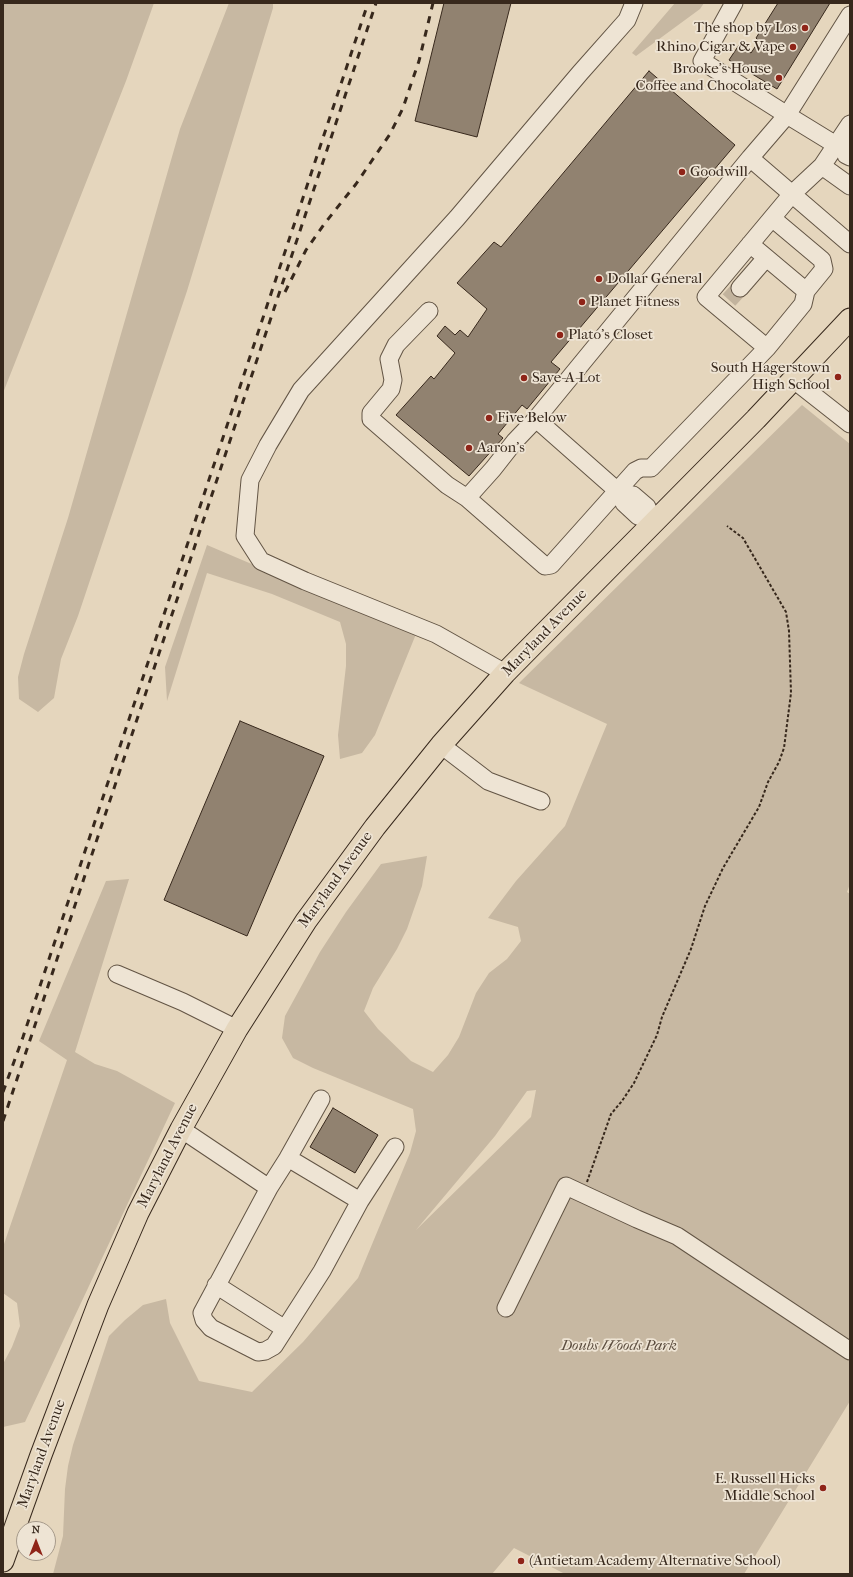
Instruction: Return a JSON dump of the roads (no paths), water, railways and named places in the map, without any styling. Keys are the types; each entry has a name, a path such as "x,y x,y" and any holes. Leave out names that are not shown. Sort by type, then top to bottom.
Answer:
{"main road":[{"name":"Maryland Avenue","path":"3,1561 41,1455 98,1305 138,1213 181,1129 237,1029 311,914 375,827 441,745 506,673 794,380 850,319"}],"lane":[{"path":"506,673 436,634 304,581 261,561 245,536 250,480 268,445 301,390 457,218 627,20 634,3"},
{"path":"734,3 702,61 787,115 843,146 846,155 850,157"},
{"path":"467,498 493,469 515,441 536,419 787,115 850,15"},
{"path":"767,348 730,299 706,297 792,194 843,146 850,124"},
{"path":"750,158 849,241"},
{"path":"822,166 850,186"},
{"path":"429,311 396,345 389,359 392,380 391,389 371,413 371,419 447,485 467,498 545,566 551,565 619,492 635,471 641,468 651,468 767,348 803,304 806,291 824,269 822,260 772,218"},
{"path":"750,244 806,291"},
{"path":"730,299 766,258"},
{"path":"794,380 850,424"},
{"path":"536,419 619,492 624,503 638,516 654,522"},
{"path":"441,745 488,782 541,801"},
{"path":"116,974 183,1002 237,1029"},
{"path":"321,1099 288,1158 269,1188 202,1313 204,1320 211,1328 258,1352 265,1351 274,1346 322,1271 360,1200 395,1147"},
{"path":"181,1129 269,1188"},
{"path":"288,1158 360,1200"},
{"path":"506,1308 566,1186 677,1236 850,1351"},
{"path":"216,1285 285,1329"}],"tunnel":[{"path":"729,300 740,288"}],"railway":[{"path":"3,1092 23,1037 368,3"},
{"path":"3,1121 376,3"},
{"path":"285,292 306,250 356,184 390,134 403,108 419,61 433,3"}],"place":[{"name":"The shop by Los","path":"805,28"},
{"name":"Rhino Cigar & Vape","path":"793,47"},
{"name":"Brooke's House Coffee and Chocolate","path":"779,78"},
{"name":"Goodwill","path":"682,172"},
{"name":"Dollar General","path":"599,279"},
{"name":"Planet Fitness","path":"582,302"},
{"name":"Plato's Closet","path":"560,335"},
{"name":"South Hagerstown High School","path":"838,377"},
{"name":"Save-A-Lot","path":"524,378"},
{"name":"Five Below","path":"489,418"},
{"name":"Aaron's","path":"469,448"},
{"name":"E. Russell Hicks Middle School","path":"823,1488"},
{"name":"(Antietam Academy Alternative School)","path":"521,1561"}],"park label":[{"name":"Doubs Woods Park","path":"619,1346"}]}
